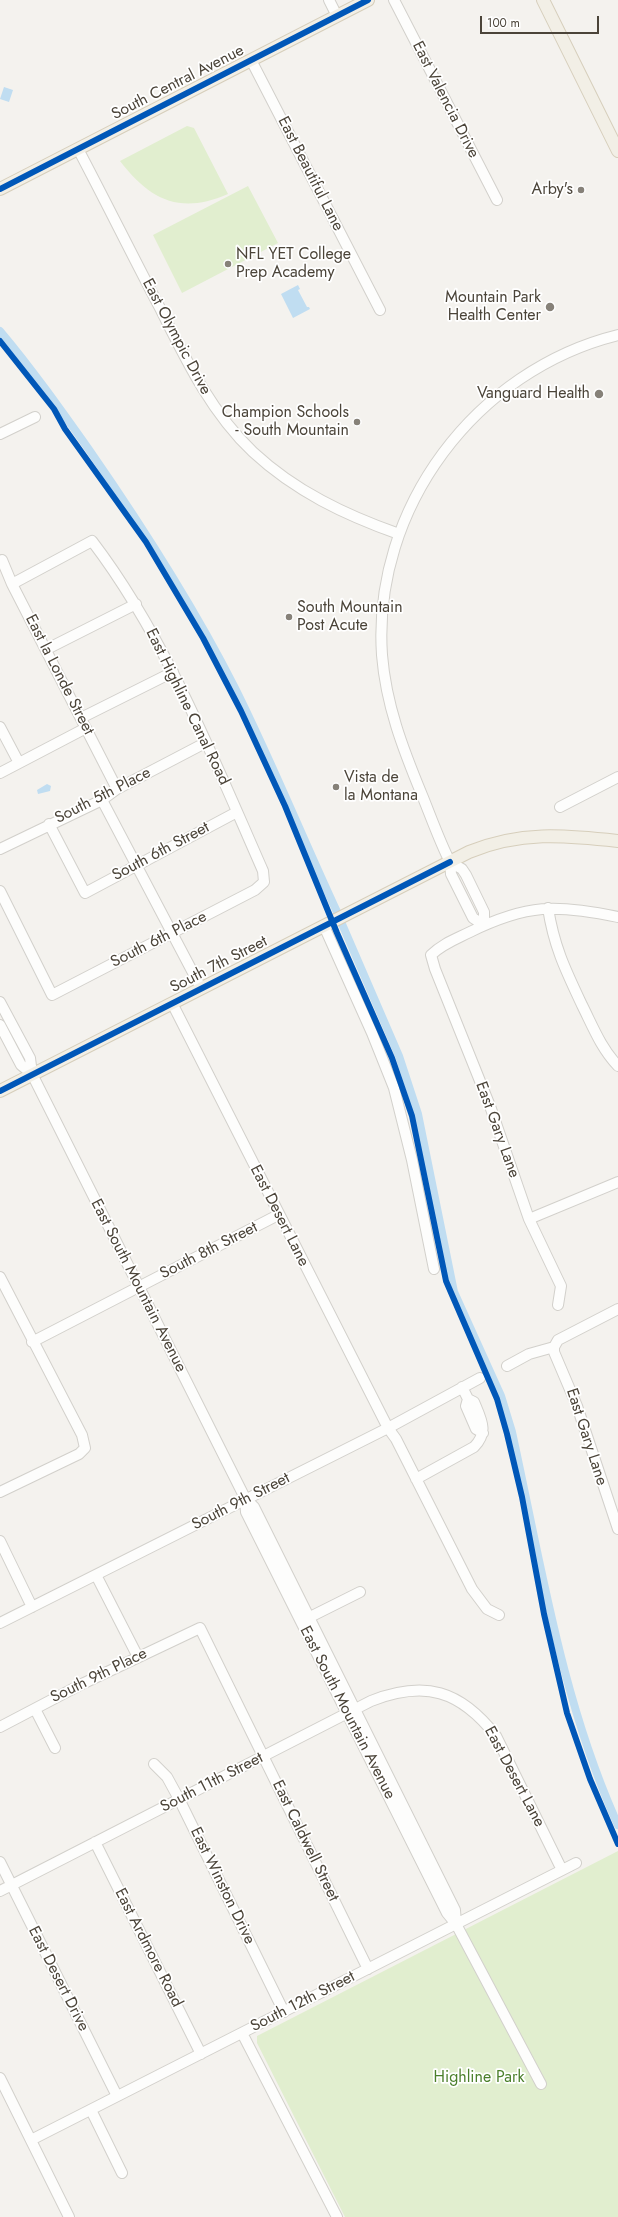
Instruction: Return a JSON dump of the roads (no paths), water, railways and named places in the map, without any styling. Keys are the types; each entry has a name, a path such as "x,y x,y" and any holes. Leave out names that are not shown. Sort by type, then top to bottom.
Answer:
{"main road":[{"name":"South Central Avenue","path":"0,189 368,0"},
{"path":"542,0 618,151"},
{"name":"South 7th Street","path":"0,1090 481,847 521,837 558,835 618,841"}],"street":[{"path":"329,0 337,16"},
{"name":"East Valencia Drive","path":"394,0 497,200"},
{"name":"East Beautiful Lane","path":"251,60 380,310"},
{"name":"East Olympic Drive","path":"78,149 190,366 210,400 232,428 263,461 305,492 344,513 399,534"},
{"path":"484,925 473,918 451,874 450,862 400,741 386,689 381,638 383,606 388,571 399,534 412,504 429,473 453,438 481,409 516,381 545,363 582,346 618,335"},
{"path":"0,434 35,417"},
{"name":"East Highline Canal Road","path":"12,584 92,541 136,604 173,672 263,871 264,882"},
{"name":"East la Londe Street","path":"1,561 117,789"},
{"path":"47,649 136,604"},
{"path":"81,718 173,672"},
{"path":"0,727 19,763"},
{"path":"0,773 86,728"},
{"name":"South 5th Place","path":"0,850 49,824 74,814 102,800 117,789 205,743"},
{"path":"560,807 618,777"},
{"path":"102,800 173,932 201,988"},
{"name":"South 6th Street","path":"49,824 85,893 237,812"},
{"path":"450,862 462,869 484,912 484,925"},
{"name":"South 6th Place","path":"0,891 52,995 254,890 264,882"},
{"path":"465,904 477,898"},
{"path":"484,925 512,913 538,908 585,911 618,917"},
{"path":"548,908 551,930 558,954 603,1048 618,1066"},
{"name":"East Gary Lane","path":"484,925 440,946 431,955 434,969 490,1106 529,1219 561,1286 558,1304"},
{"path":"324,926 372,1034 394,1088 412,1160 434,1269"},
{"name":"East South Mountain Avenue","path":"0,1002 30,1058 32,1074 138,1288 246,1498 254,1507 305,1619 351,1712 455,1910 456,1924 541,2084"},
{"name":"East Desert Lane","path":"172,1003 278,1215 388,1428 396,1439 472,1589 487,1609 498,1615"},
{"name":"East South Mountain Avenue","path":"0,1025 21,1065 32,1074"},
{"path":"529,1219 618,1182"},
{"name":"South 8th Street","path":"32,1342 278,1215"},
{"path":"0,1277 32,1342 82,1435 85,1448 80,1454 0,1492"},
{"path":"507,1366 529,1354 554,1347 558,1340 618,1309"},
{"name":"East Gary Lane","path":"554,1347 556,1356 577,1406 618,1529"},
{"name":"South 9th Street","path":"0,1623 246,1498 388,1428 480,1378"},
{"path":"416,1479 474,1447 480,1441 484,1425 475,1416 474,1402 468,1399 462,1387"},
{"path":"0,1541 32,1607"},
{"path":"96,1575 138,1657"},
{"path":"305,1619 360,1592"},
{"name":"South 9th Place","path":"0,1727 138,1657 200,1628"},
{"name":"East Caldwell Street","path":"200,1628 368,1969"},
{"name":"South 11th Street","path":"0,1891 351,1712 390,1694 410,1690 428,1690"},
{"name":"East Desert Lane","path":"428,1690 446,1694 462,1702 481,1717 496,1736 562,1870"},
{"path":"35,1709 55,1748"},
{"name":"East Winston Drive","path":"154,1764 167,1777 179,1799 284,2012"},
{"name":"East Ardmore Road","path":"95,1842 202,2054"},
{"name":"East Desert Drive","path":"0,1862 117,2096"},
{"name":"South 12th Street","path":"31,2140 576,1863"},
{"path":"242,2033 337,2217"},
{"path":"0,2078 69,2217"},
{"path":"90,2110 122,2173"}],"water":[{"path":"4,87 13,90 9,102 0,99"},
{"path":"298,285 300,289 298,290 307,307 310,309 293,318 281,294"},
{"path":"47,784 51,786 50,791 38,794 37,790"}],"waterway":[{"path":"0,331 46,390 90,451 167,567 185,597 249,716 338,914"},
{"path":"342,924 399,1056 418,1114 454,1292 501,1396 512,1432 567,1681 582,1730 618,1825"}],"place":[{"name":"Arby's","path":"581,190"},
{"name":"NFL YET College Prep Academy","path":"228,264"},
{"name":"Mountain Park Health Center","path":"550,307"},
{"name":"Vanguard Health","path":"599,394"},
{"name":"Champion Schools - South Mountain","path":"357,422"},
{"name":"South Mountain Post Acute","path":"289,617"},
{"name":"Vista de la Montana","path":"336,787"}],"park label":[{"name":"Highline Park","path":"479,2078"}]}
